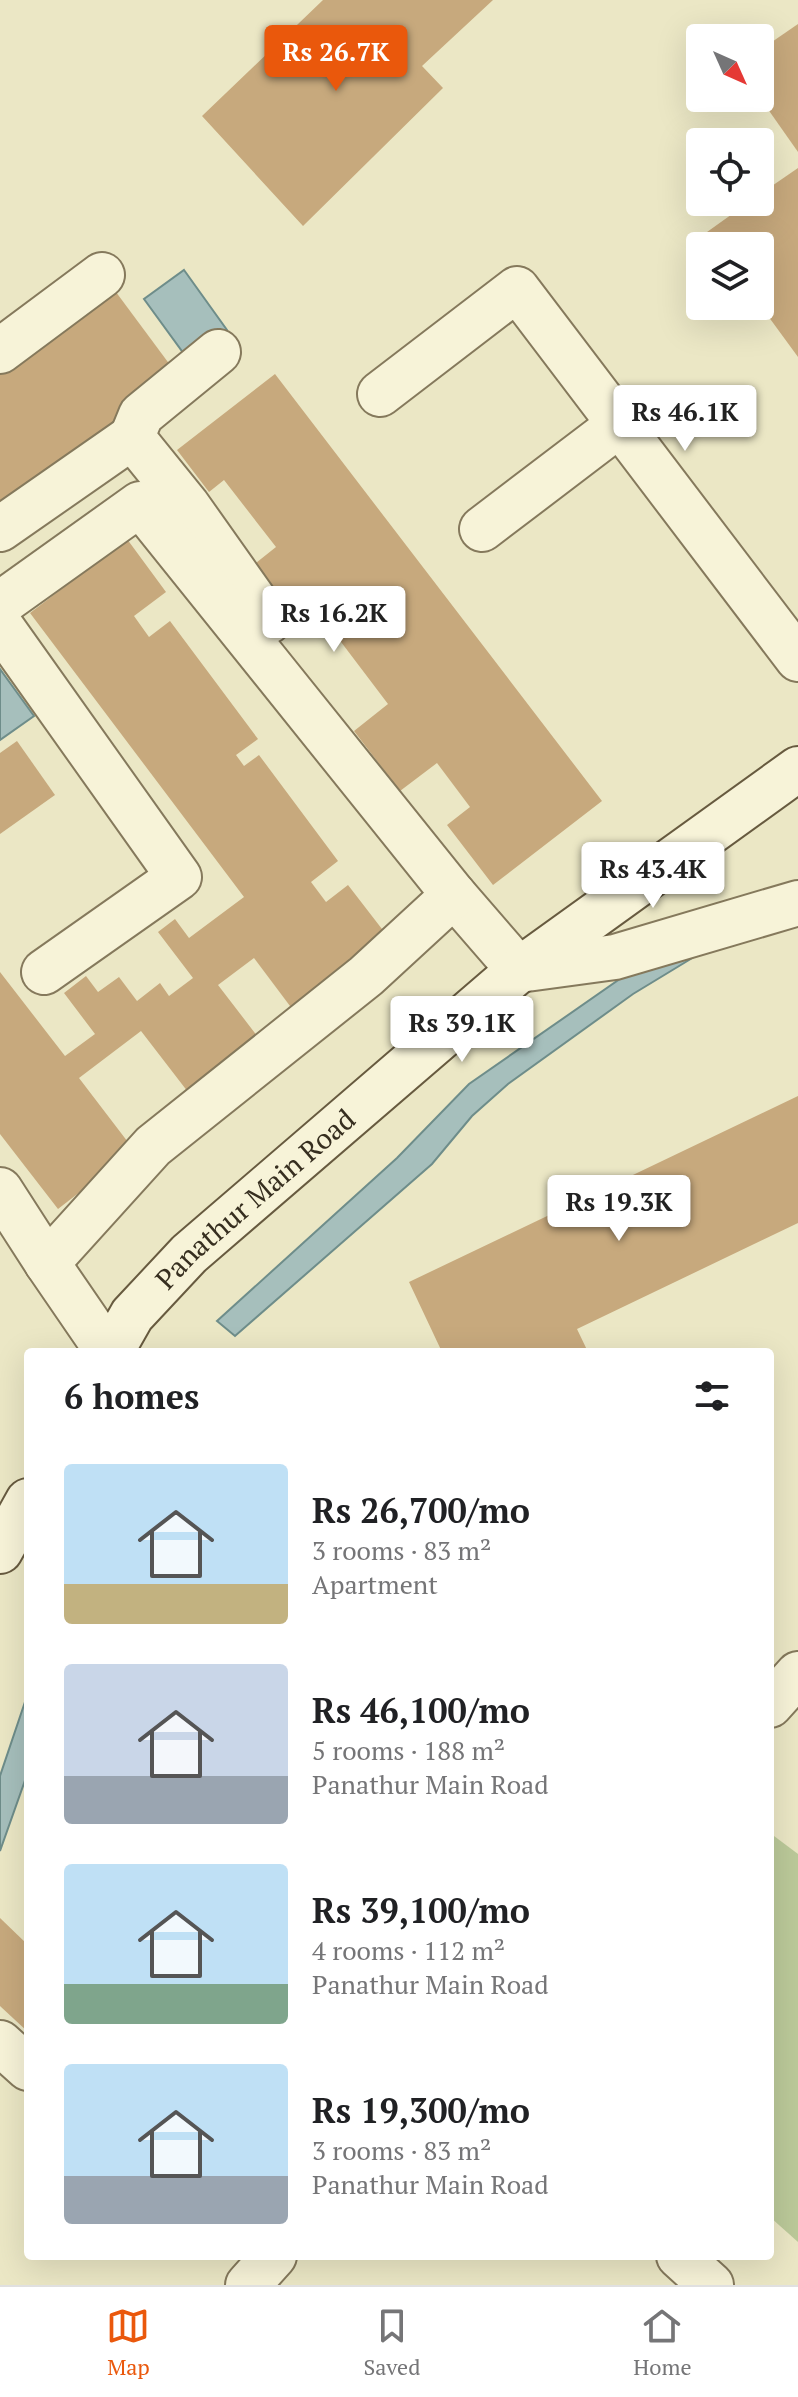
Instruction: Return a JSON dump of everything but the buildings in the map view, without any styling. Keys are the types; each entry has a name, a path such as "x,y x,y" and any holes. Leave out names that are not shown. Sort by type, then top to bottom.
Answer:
{"street":[{"path":"0,351 102,275"},
{"path":"380,394 517,289 798,659"},
{"path":"0,529 132,437 141,415 218,352"},
{"path":"482,529 620,424"},
{"path":"132,437 187,505 363,754 487,908 527,964"},
{"path":"0,604 140,504 454,895 527,964 615,957 798,903"},
{"path":"0,625 179,877 44,972"},
{"name":"Panathur Main Road","path":"112,1348 132,1315 189,1254 527,964 798,769"},
{"path":"47,1263 153,1146 366,976 454,895"},
{"path":"0,1190 107,1348"},
{"path":"0,1551 24,1508"},
{"path":"774,1700 798,1674"},
{"path":"0,2043 24,2064"},
{"path":"683,2260 711,2285"}],"green space":[{"path":"774,1836 798,1854 798,2242 774,2221"}],"water":[{"path":"184,270 227,330 187,358 144,299"},
{"path":"0,669 34,716 0,740"},
{"path":"717,943 633,994 508,1084 472,1116 432,1164 235,1336 217,1321 397,1158 469,1084 660,951"},
{"path":"24,1705 24,1783 0,1851 0,1776"}]}
